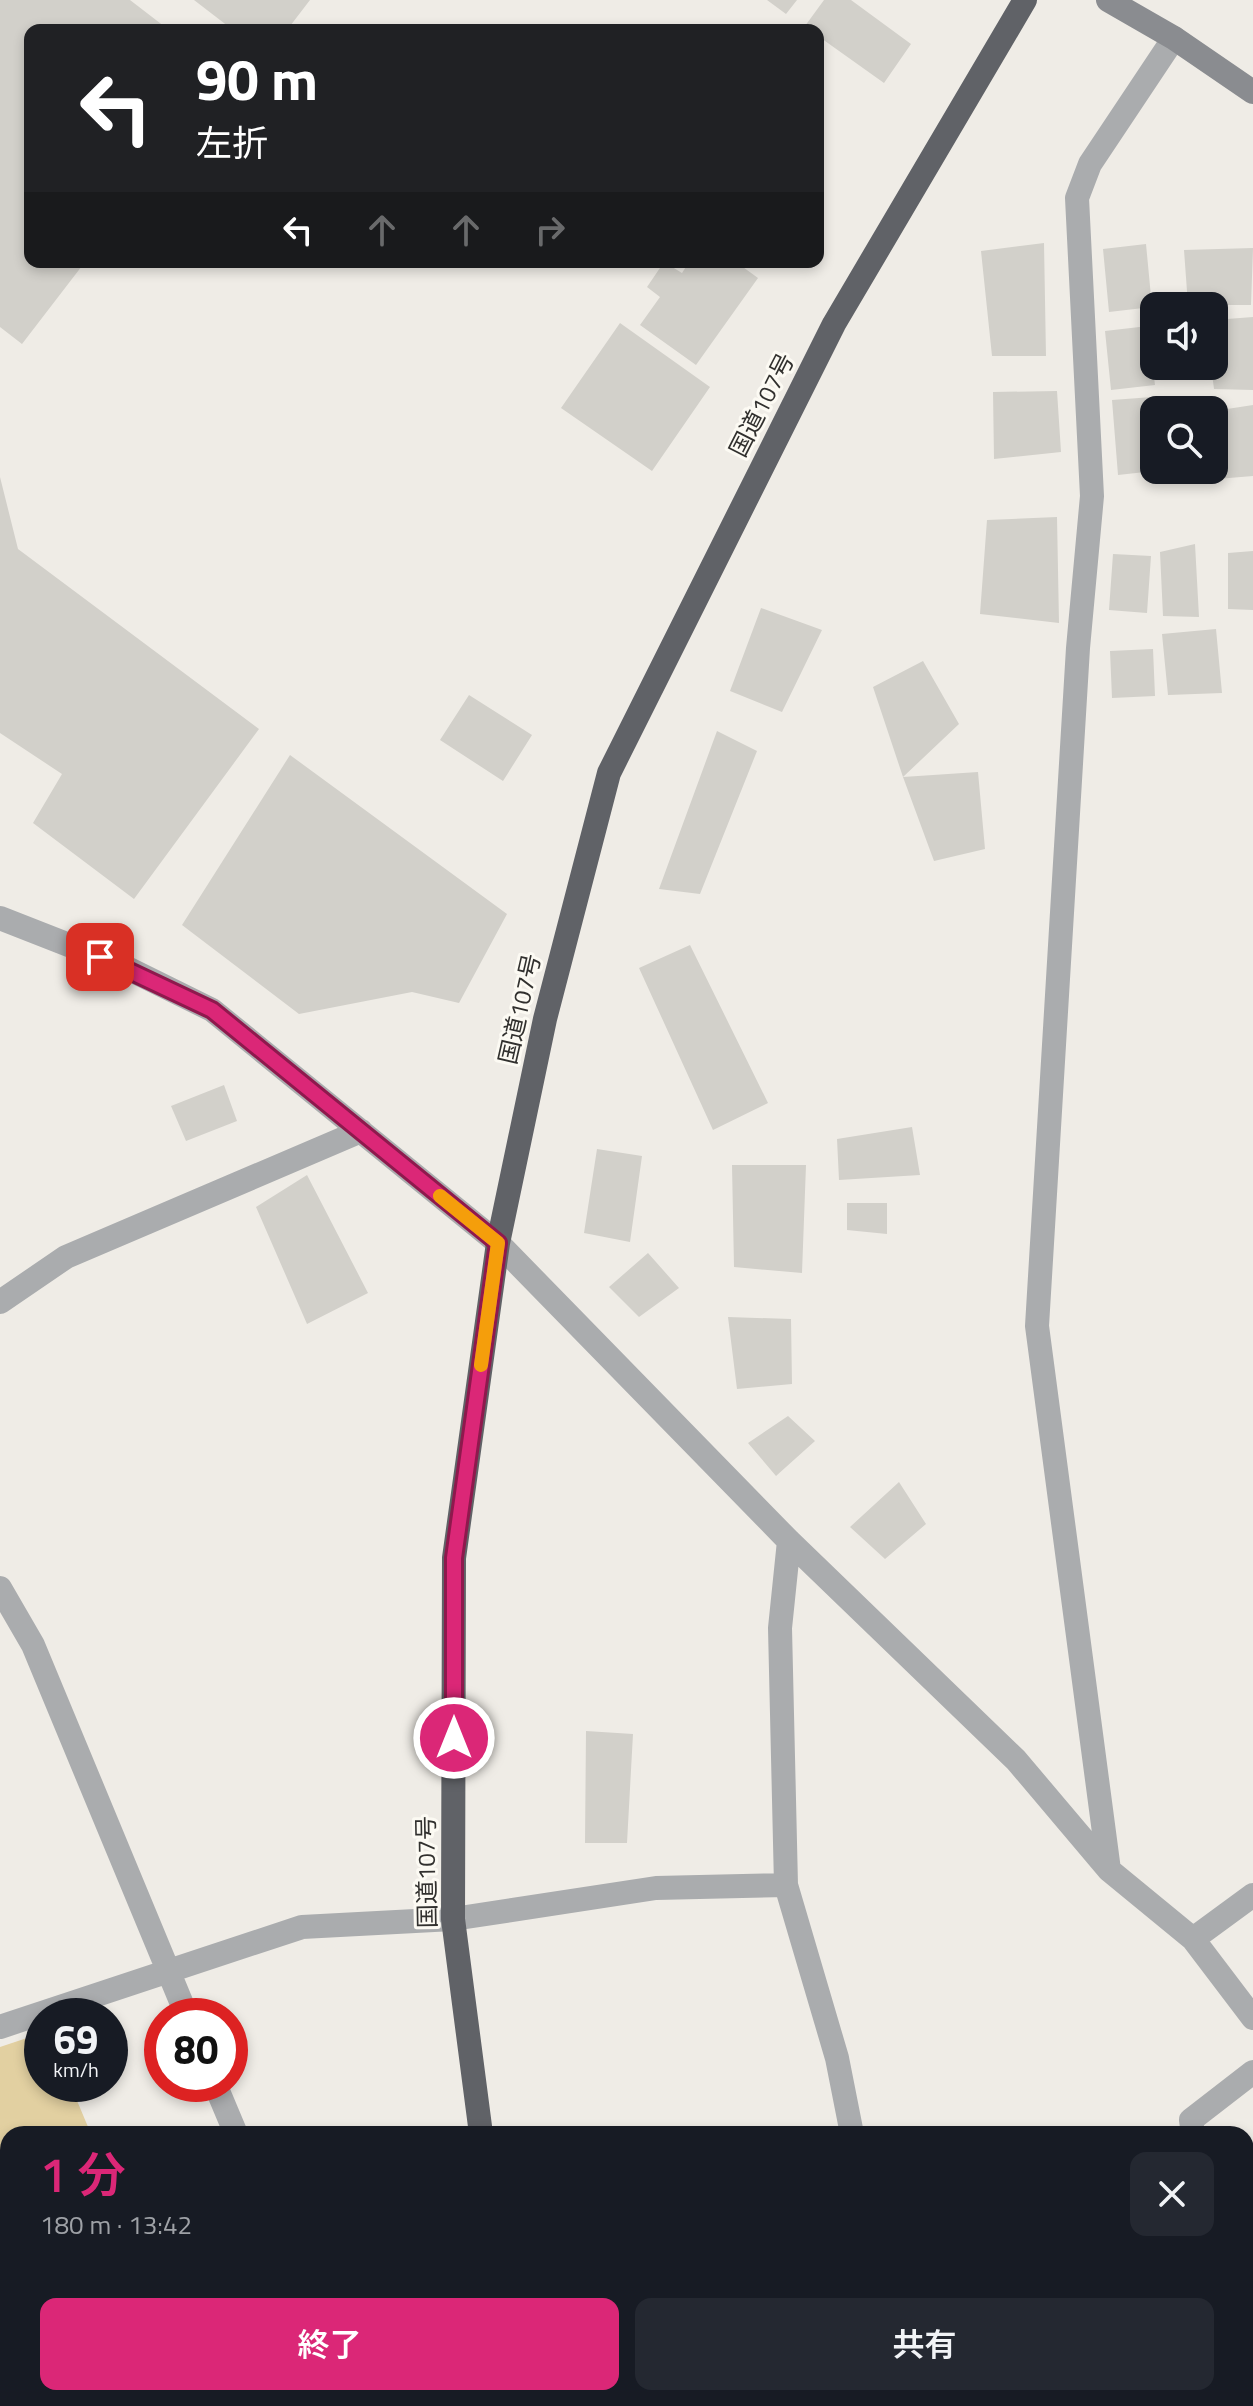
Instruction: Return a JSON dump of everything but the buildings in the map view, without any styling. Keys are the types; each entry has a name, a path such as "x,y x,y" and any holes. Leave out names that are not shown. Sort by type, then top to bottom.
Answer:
{"highway":[{"name":"国道107号","path":"480,2126 453,1919 454,1558 498,1243 545,1019 609,773 834,324 1025,0"}],"street":[{"path":"1108,0 1174,38 1253,92"},
{"path":"1109,1870 1037,1326 1078,648 1092,496 1077,198 1090,164 1174,38"},
{"path":"0,918 125,967 212,1010 498,1243 789,1541 1016,1760 1109,1870 1193,1939 1253,2018"},
{"path":"0,1302 66,1257 361,1131"},
{"path":"789,1541 780,1628 786,1885 837,2058 850,2126"},
{"path":"0,1588 33,1645 179,1998"},
{"path":"0,2027 302,1927 453,1919 656,1888 786,1885"},
{"path":"1193,1939 1253,1895"},
{"path":"1192,2126 1191,2120 1253,2072"},
{"path":"223,2102 233,2126"}],"shaded area":[{"path":"24,2039 24,2102 78,2102 88,2126 0,2126 0,2047"}],"slow traffic":[{"path":"440,1196 498,1243 481,1365"}],"route":[{"path":"100,957 212,1010 498,1243 454,1558 454,1738"}]}
